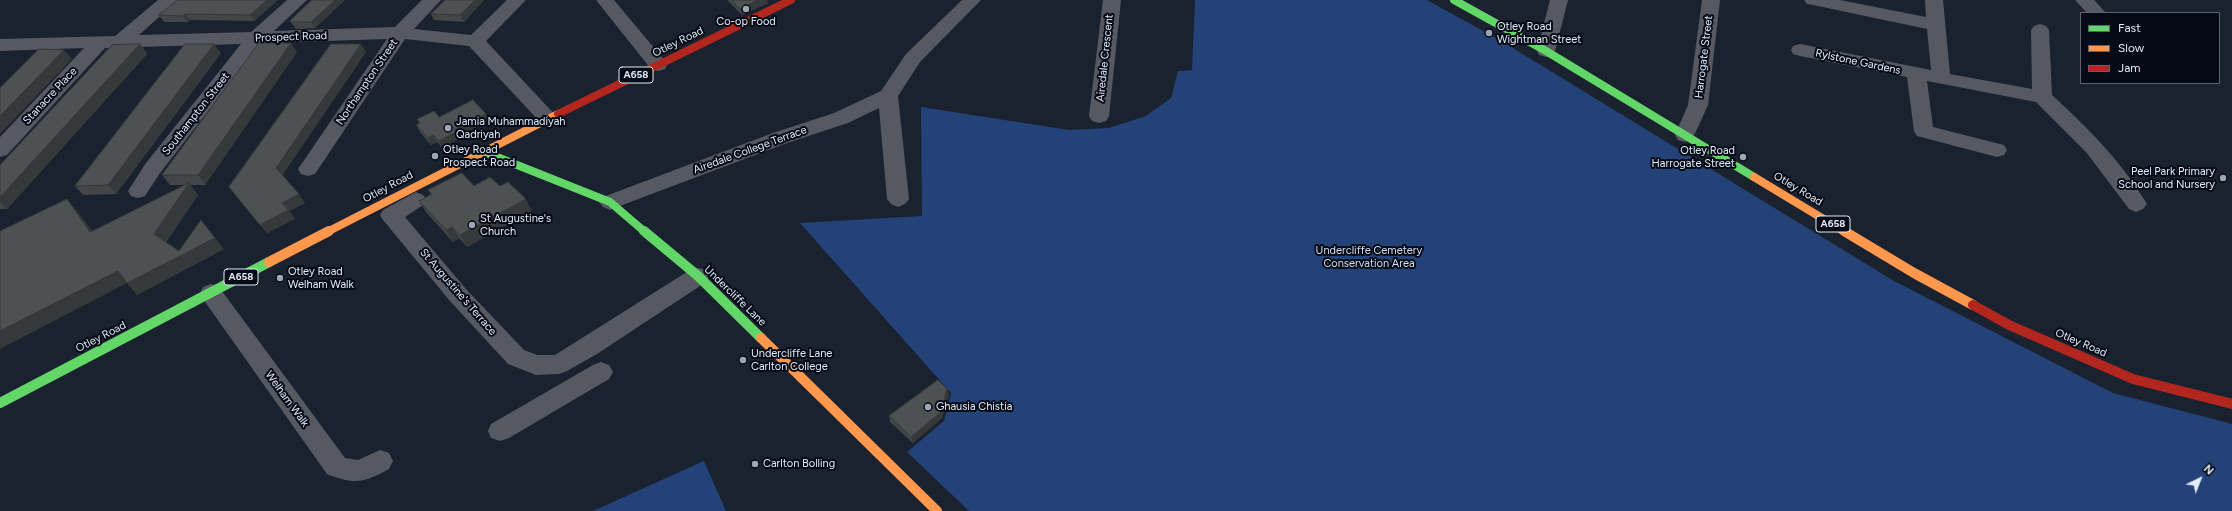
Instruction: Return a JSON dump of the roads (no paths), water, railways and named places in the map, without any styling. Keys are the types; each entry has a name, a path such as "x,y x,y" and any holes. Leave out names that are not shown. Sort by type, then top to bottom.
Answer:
{"main road":[{"name":"Otley Road","path":"1454,0 1546,51 1914,273 2010,326 2132,379 2232,404"},
{"name":"Otley Road","path":"0,402 482,151 785,1"},
{"name":"Undercliffe Lane","path":"482,151 610,202 698,276 936,511"}],"street":[{"name":"Stanacre Place","path":"0,150 109,42 169,0"},
{"name":"Southampton Street","path":"138,191 154,168 255,38 298,0"},
{"name":"Northampton Street","path":"308,169 400,33 432,0"},
{"path":"517,0 475,42 548,118"},
{"path":"605,0 658,65"},
{"path":"898,199 888,96 913,58 972,0"},
{"name":"Airedale Crescent","path":"1099,116 1112,0"},
{"path":"1546,51 1559,0"},
{"name":"Harrogate Street","path":"1684,135 1698,105 1711,0"},
{"path":"1813,0 1936,25"},
{"path":"1934,0 1941,78"},
{"path":"2084,0 2096,12"},
{"path":"2040,30 2042,97 2078,130 2117,174 2136,204"},
{"name":"Prospect Road","path":"2,47 109,42 400,33 475,42"},
{"name":"Rylstone Gardens","path":"1800,50 1916,74 2042,97"},
{"name":"Rylstone Gardens","path":"1916,74 1924,131 1997,150"},
{"name":"Airedale College Terrace","path":"610,202 780,138 841,118 888,96"},
{"name":"St Augustine's Terrace","path":"416,200 391,215 458,295 516,357 536,365 559,364 589,347 698,276"},
{"name":"Welham Walk","path":"211,293 336,466 351,472 367,469 380,461"},
{"path":"559,364 578,385"},
{"path":"500,431 601,372"}],"place":[{"name":"Co-op Food","path":"746,9"},
{"name":"Otley Road Wightman Street","path":"1489,33"},
{"name":"Jamia Muhammadiyah Qadriyah","path":"448,128"},
{"name":"Otley Road Prospect Road","path":"435,156"},
{"name":"Otley Road Harrogate Street","path":"1743,157"},
{"name":"Peel Park Primary School and Nursery","path":"2223,178"},
{"name":"St Augustine's Church","path":"472,225"},
{"name":"Otley Road Welham Walk","path":"280,278"},
{"name":"Undercliffe Lane Carlton College","path":"743,360"},
{"name":"Ghausia Chistia","path":"928,407"},
{"name":"Carlton Bolling","path":"755,464"}],"park label":[{"name":"Undercliffe Cemetery Conservation Area","path":"1369,257"}]}
